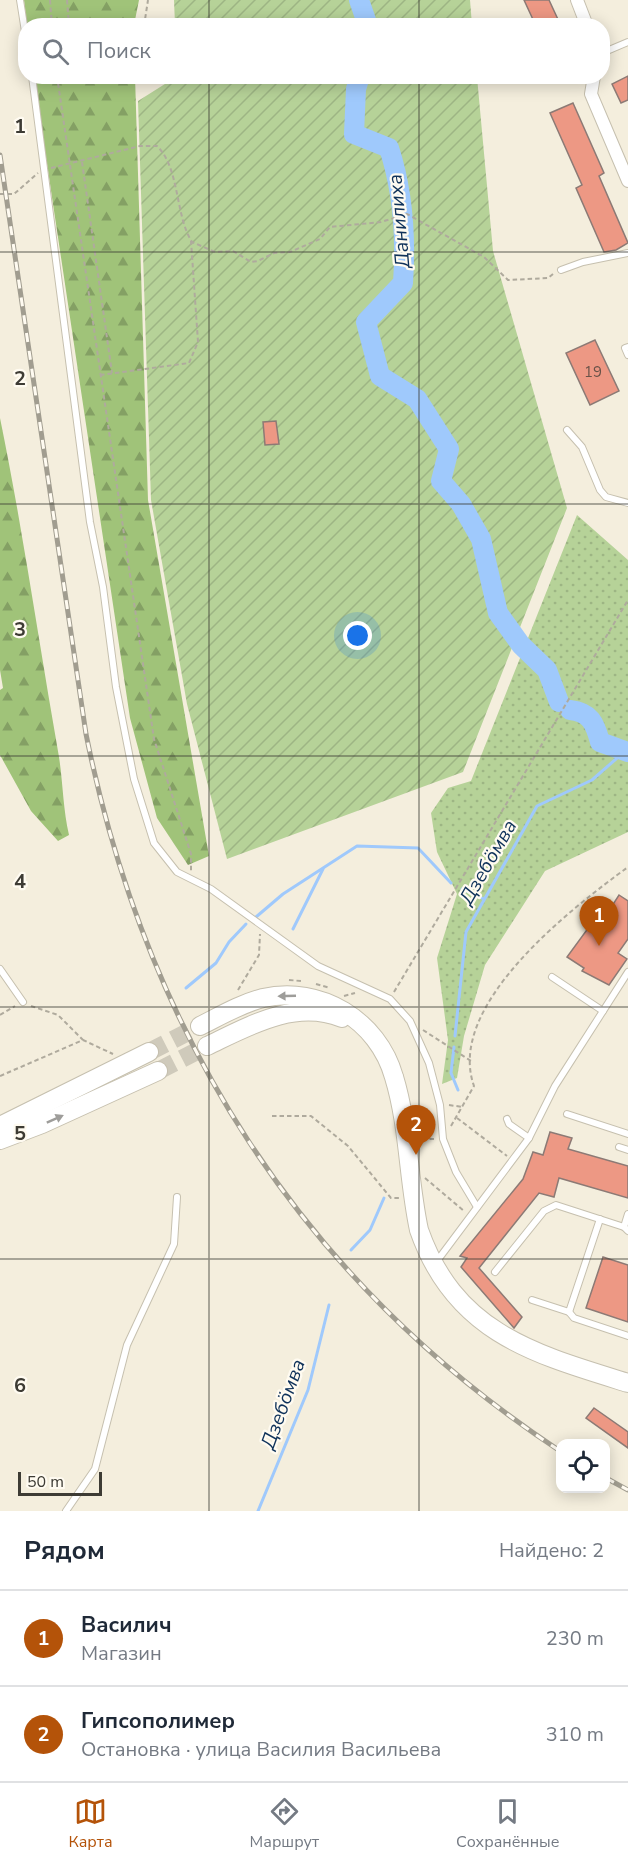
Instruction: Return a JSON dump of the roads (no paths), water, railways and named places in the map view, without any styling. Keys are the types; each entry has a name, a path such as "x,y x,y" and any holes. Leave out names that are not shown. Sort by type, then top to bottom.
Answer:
{"main road":[{"path":"200,1026 252,1001 290,995 331,1003 353,1017 374,1038 394,1074 418,1192 419,1230 434,1264 460,1301 493,1331 555,1361 628,1383"},
{"path":"207,1046 263,1020 308,1011 338,1016 374,1038"},
{"path":"0,1126 149,1052"},
{"path":"0,1140 42,1124 158,1071"}],"street":[{"path":"577,0 583,18"},
{"path":"593,84 591,94 628,181"}],"lane":[{"path":"20,0 23,18"},
{"path":"610,50 628,42"},
{"path":"33,84 90,522 104,587 116,687 134,779 154,843 166,862 192,880 211,889 318,966 390,999 410,1022 429,1064 440,1105 443,1138 456,1172 477,1207"},
{"path":"561,270 583,262 628,254"},
{"path":"628,347 625,348 628,355"},
{"path":"567,430 582,447 600,490 606,497 628,503"},
{"path":"0,969 23,1002"},
{"path":"434,1264 529,1138 555,1086 628,972"},
{"path":"552,977 603,1011"},
{"path":"567,1114 628,1134"},
{"path":"507,1119 509,1124 529,1138"},
{"path":"619,1147 628,1150"},
{"path":"66,1511 95,1469 127,1345 174,1244 177,1197"},
{"path":"495,1272 550,1207 562,1206 626,1229 628,1214"},
{"path":"569,1312 600,1218"},
{"path":"532,1300 569,1312 574,1318 628,1336"}],"waterway":[{"name":"Данилиха","path":"359,0 365,18"},
{"name":"Данилиха","path":"358,84 354,134 389,148 398,181 404,232 403,283 366,322 380,376 417,399 449,449 441,481 461,504 481,539 498,613 521,645 547,670 559,702"},
{"name":"Данилиха","path":"570,710 582,713 591,720 600,742 628,752"},
{"name":"Дзебӧмва","path":"455,1036 466,932 537,806 592,780 624,752"},
{"path":"256,917 283,894 357,846 418,848 451,883"},
{"path":"293,929 323,869"},
{"path":"462,889 484,899"},
{"path":"186,988 216,963 229,942 246,924"},
{"path":"454,1047 451,1073 458,1090"},
{"name":"Дзебӧмва","path":"351,1250 370,1230 384,1198"},
{"name":"Дзебӧмва","path":"258,1511 308,1390 329,1305"}],"tunnel":[{"path":"149,1052 200,1026"},
{"path":"158,1071 207,1046"}],"railway":[{"path":"0,155 86,734 113,845 150,950 195,1049 249,1142 313,1229 386,1310 468,1384 556,1448"},
{"path":"610,1480 628,1490"}],"place":[{"name":"Василич","path":"599,946"},
{"name":"Гипсополимер","path":"416,1155"}]}
